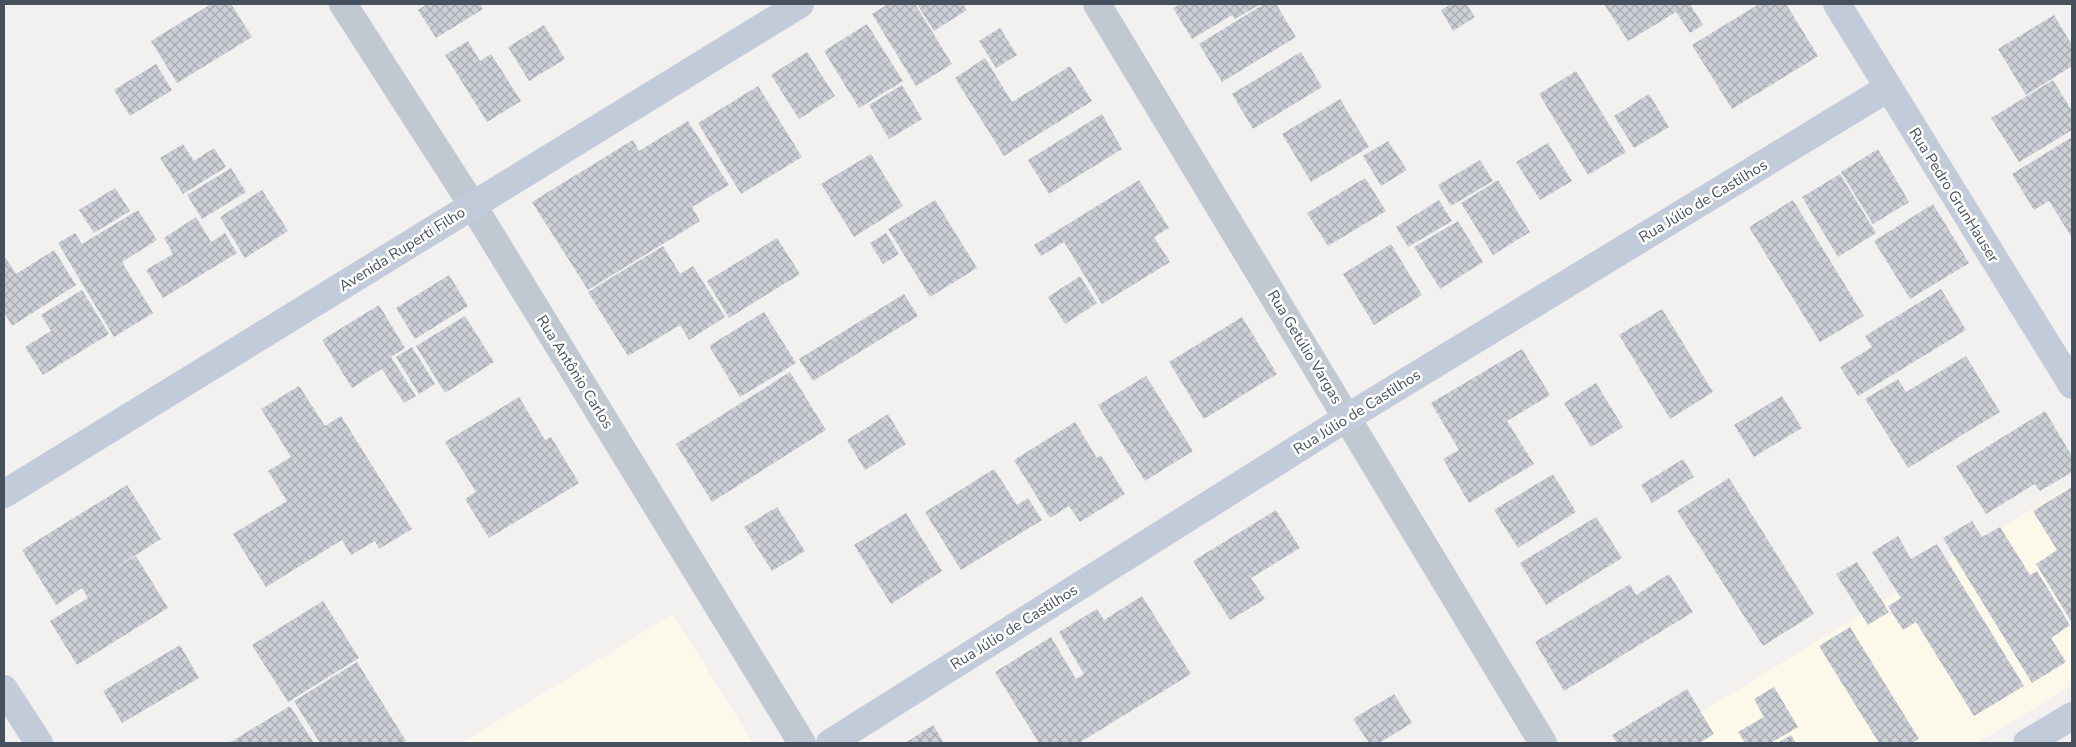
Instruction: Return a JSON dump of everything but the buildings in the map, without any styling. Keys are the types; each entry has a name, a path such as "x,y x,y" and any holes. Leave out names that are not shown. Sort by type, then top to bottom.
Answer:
{"street":[{"name":"Rua Antônio Carlos","path":"343,4 473,206 802,743"},
{"name":"Avenida Ruperti Filho","path":"4,494 800,4"},
{"name":"Rua Getúlio Vargas","path":"1096,4 1348,417 1543,743"},
{"name":"Rua Pedro GrunHauser","path":"1837,4 2072,385"},
{"name":"Rua Júlio de Castilhos","path":"830,743 1348,417 1888,88"},
{"path":"4,689 39,743"},
{"path":"2027,743 2072,716"}],"shaded area":[{"path":"2072,485 2072,685 1977,743 1651,743"},
{"path":"673,614 753,743 462,743"}]}
